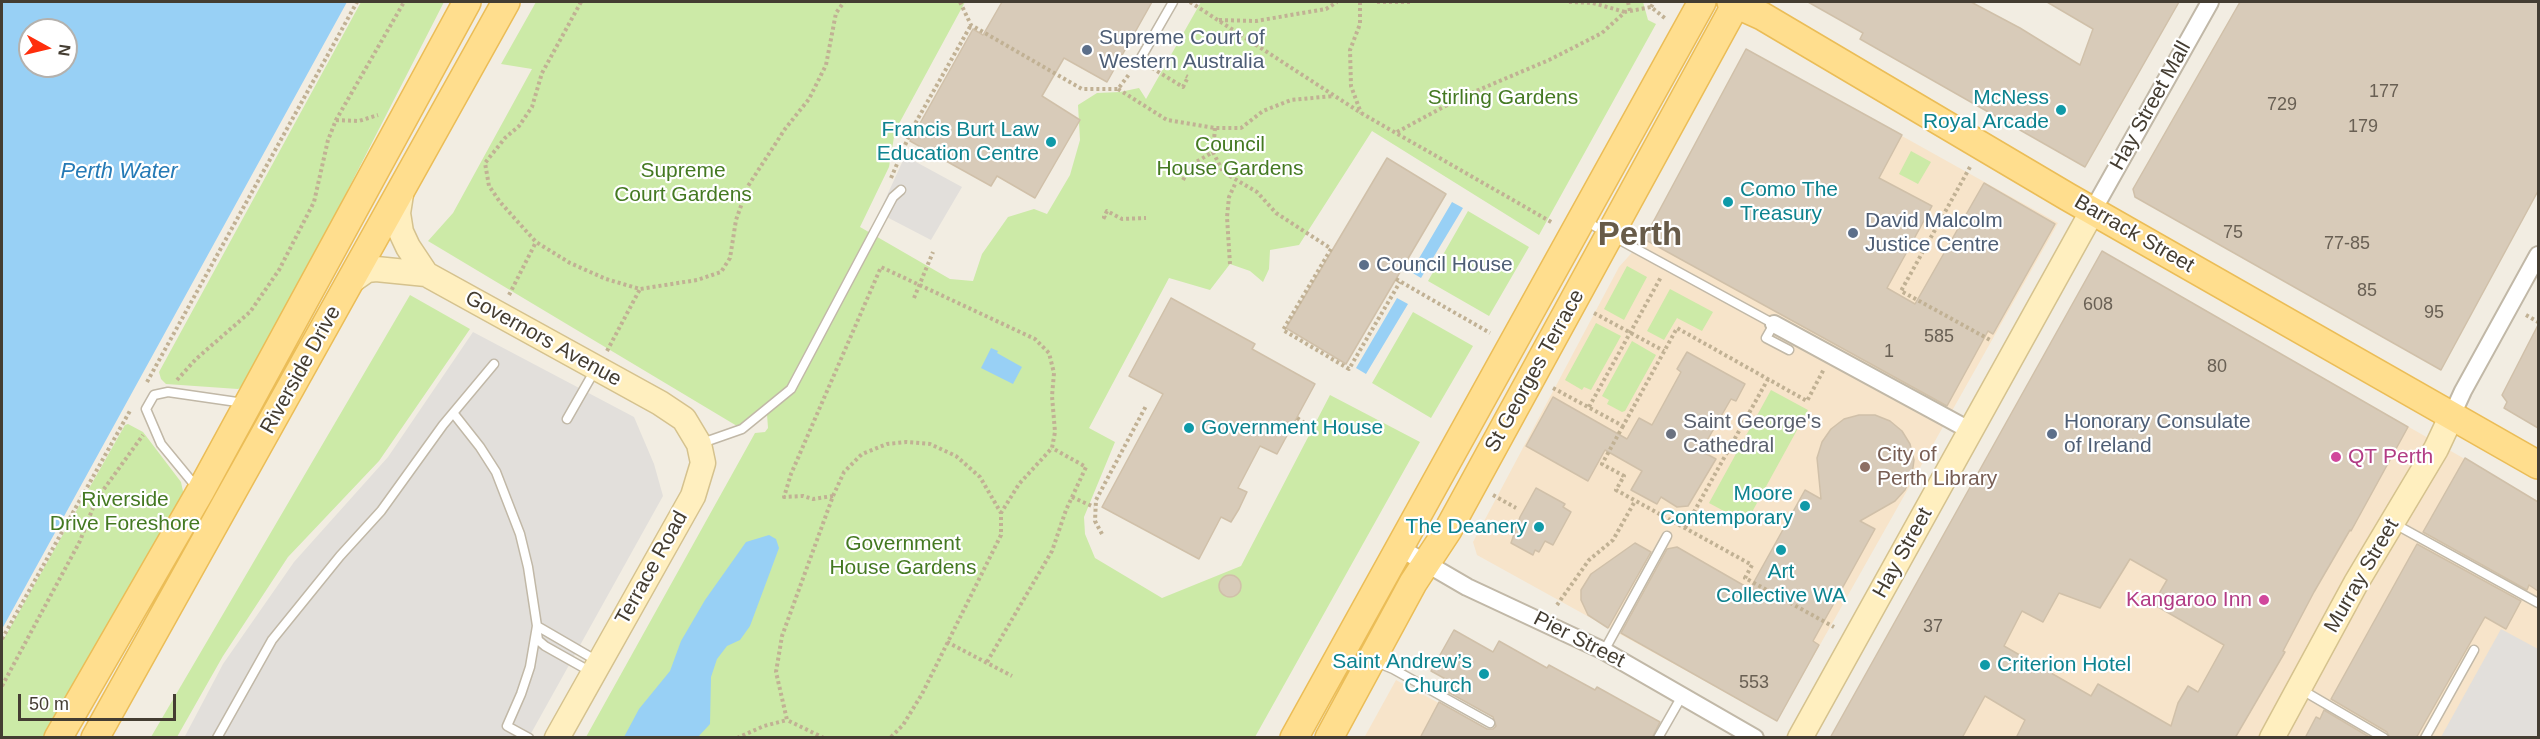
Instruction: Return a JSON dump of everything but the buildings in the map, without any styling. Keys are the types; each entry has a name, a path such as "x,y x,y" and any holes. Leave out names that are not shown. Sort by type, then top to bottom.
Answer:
{"main road":[{"name":"Riverside Drive","path":"57,738 200,492 467,2"},
{"name":"Riverside Drive","path":"95,738 506,2"},
{"name":"St Georges Terrace","path":"1294,738 1702,2"},
{"name":"St Georges Terrace","path":"1329,738 1370,660 1426,563 1448,530 1610,236 1735,2"},
{"name":"Barrack Street","path":"1735,2 2538,465"}],"street":[{"name":"Hay Street Mall","path":"2093,210 2210,2"},
{"name":"Governors Avenue","path":"402,187 398,213 401,232 426,274"},
{"name":"Hay Street","path":"1800,738 2093,210"},
{"path":"2452,415 2538,255"},
{"name":"Governors Avenue","path":"350,282 359,274 376,269 426,274 660,403 684,419 699,444"},
{"path":"1774,324 1971,431"},
{"name":"Murray Street","path":"2272,738 2356,583 2452,415"},
{"name":"Terrace Road","path":"557,738 693,496 702,463 699,444"},
{"name":"Pier Street","path":"1400,548 1467,587 1604,651 1755,738"}],"lane":[{"path":"1139,62 1173,2"},
{"path":"699,444 742,429 791,389 893,197 901,190"},
{"path":"1581,220 1774,324 1766,338 1789,350"},
{"path":"217,738 272,640 340,556 381,511 443,425 494,364"},
{"path":"567,419 596,369"},
{"path":"200,492 161,444 146,409 154,395 168,392 248,403"},
{"path":"454,414 491,464 508,500 528,567 538,640 545,646 596,668"},
{"path":"2392,523 2538,603"},
{"path":"1604,651 1667,536"},
{"path":"537,629 596,668"},
{"path":"529,738 507,726 530,667 537,629"},
{"path":"2425,738 2474,650"},
{"path":"1370,660 1393,669 1490,723"},
{"path":"2298,689 2384,738"},
{"path":"1658,738 1682,696"}],"path":[{"path":"146,384 357,2"},
{"path":"168,392 172,384 196,359 250,312 279,270 314,202 328,140 336,120 404,2"},
{"path":"581,2 542,73 532,107 519,126 485,163 489,186 500,202 536,242 570,263 606,279 640,289 698,280 721,272 730,258 736,220 748,186 785,129 809,99 826,64 836,13 844,2"},
{"path":"960,2 971,25 1082,89 1118,89 1167,120 1215,128 1241,128 1263,111 1291,100 1335,96"},
{"path":"1190,2 1361,113 1553,223"},
{"path":"1218,20 1256,21 1326,9 1337,2"},
{"path":"1360,2 1362,8 1360,24 1350,50 1351,87 1361,113"},
{"path":"1377,2 1412,2"},
{"path":"1569,2 1593,3 1628,12"},
{"path":"1628,2 1628,12"},
{"path":"1396,133 1462,97 1549,60 1602,33 1628,12 1651,7 1654,2"},
{"path":"1651,7 1667,19"},
{"path":"912,129 971,25"},
{"path":"1118,89 1139,62 1183,87 1188,77 1186,76"},
{"path":"336,120 359,121 382,113 401,120"},
{"path":"1215,128 1212,152 1223,172 1236,182 1257,192 1276,213 1331,249 1283,330 1348,369 1398,280 1490,333"},
{"path":"1184,180 1191,165 1212,152"},
{"path":"1970,166 1901,291 1992,341"},
{"path":"1230,264 1227,217 1229,197 1236,182"},
{"path":"1106,218 1104,217 1107,212 1122,219 1146,218"},
{"path":"499,315 536,242"},
{"path":"914,298 933,252"},
{"path":"1589,407 1667,266"},
{"path":"833,496 813,499 802,496 784,497 791,474 881,267 1035,339 1049,353 1054,373 1052,396 1055,432 1052,448 1019,484 1001,513 1000,535 922,694 903,724 890,738"},
{"path":"596,369 640,289"},
{"path":"1593,312 1664,351"},
{"path":"1832,355 1807,400 1677,328 1602,464 1624,476 1616,490 1752,565 1745,578 1834,627"},
{"path":"1685,528 1767,379"},
{"path":"1553,388 1623,426"},
{"path":"2,639 136,401"},
{"path":"1102,534 1095,521 1094,507 1146,406"},
{"path":"1297,418 1309,426"},
{"path":"2,686 80,541 96,500 109,479 135,449 151,422"},
{"path":"787,720 776,672 782,636 833,496 844,472 862,454 887,444 906,442 930,444 956,456 980,477 1001,513"},
{"path":"987,662 1052,551 1086,467 1052,448"},
{"path":"1493,495 1516,508"},
{"path":"1072,497 1094,507"},
{"path":"1557,605 1589,560 1613,540 1635,501"},
{"path":"946,642 1012,676"},
{"path":"737,738 764,726 787,720 824,738"}],"shaded area":[{"path":"1746,49 2058,223 1777,721 1477,555 1473,542 1619,267 1644,239"},
{"path":"905,156 962,187 931,240 879,213"},
{"path":"2102,251 2538,501 2538,737 1830,738"},
{"path":"473,332 634,417 654,464 663,496 529,737 184,738 223,664 294,562 388,457"},
{"path":"2501,629 2538,649 2538,736 2441,737"},
{"path":"1396,680 1502,737 1364,738"}],"green space":[{"path":"361,2 444,2 249,383 238,389 166,384 159,372"},
{"path":"536,2 965,2 895,131 889,167 860,227 950,279 973,281 982,254 1008,217 1034,209 1047,214 1070,175 1080,140 1078,105 1097,93 1139,88 1146,99 1201,2 1643,2 1648,20 1656,24 1539,235 1372,131 1299,245 1270,250 1269,269 1263,282 1250,271 1230,264 1210,290 1169,278 1089,428 1115,442 1084,517 1085,534 1095,558 1162,598 1241,566 1330,395 1420,442 1255,737 586,737 755,433 765,432 768,428 767,414 762,412 742,429 428,241 453,213 532,69 501,64"},
{"path":"1911,151 1931,162 1918,184 1899,174"},
{"path":"1468,211 1529,247 1489,316 1428,281"},
{"path":"1627,266 1647,277 1624,320 1604,309"},
{"path":"1670,289 1713,312 1702,331 1677,318 1664,340 1647,331"},
{"path":"410,295 470,329 379,461 288,557 223,656 177,737 151,737"},
{"path":"1413,312 1473,346 1431,418 1372,383"},
{"path":"1596,323 1621,336 1591,390 1584,387 1582,390 1565,380"},
{"path":"1632,341 1656,355 1625,411 1622,412 1607,404 1609,400 1602,396"},
{"path":"1771,390 1808,410 1746,523 1709,503"},
{"name":"Riverside Drive Foreshore","path":"128,424 143,432 181,482 184,496 46,737 2,738 2,642 125,425"}],"water":[{"name":"Perth Water","path":"2,2 347,2 2,629"},
{"path":"1452,202 1463,208 1421,278 1411,272"},
{"path":"1397,298 1408,304 1366,374 1356,368"},
{"path":"991,348 1022,367 1013,384 981,368"},
{"path":"769,535 776,539 779,548 750,626 740,640 727,646 717,659 711,677 710,724 698,737 624,737 639,709 670,671 681,641 705,600 746,542"}],"place":[{"name":"Supreme Court of Western Australia","path":"1087,50"},
{"name":"McNess Royal Arcade","path":"2061,110"},
{"name":"Francis Burt Law Education Centre","path":"1051,142"},
{"name":"Como The Treasury","path":"1728,202"},
{"name":"David Malcolm Justice Centre","path":"1853,233"},
{"name":"Council House","path":"1364,265"},
{"name":"Government House","path":"1189,428"},
{"name":"Saint George's Cathedral","path":"1671,434"},
{"name":"Honorary Consulate of Ireland","path":"2052,434"},
{"name":"QT Perth","path":"2336,457"},
{"name":"City of Perth Library","path":"1865,467"},
{"name":"Moore Contemporary","path":"1805,506"},
{"name":"The Deanery","path":"1539,527"},
{"name":"Art Collective WA","path":"1781,550"},
{"name":"Kangaroo Inn","path":"2264,600"},
{"name":"Criterion Hotel","path":"1985,665"},
{"name":"Saint Andrew’s Church","path":"1484,674"}],"district":[{"name":"Perth","path":"1640,236"}],"park label":[{"name":"Stirling Gardens","path":"1503,98"},
{"name":"Council House Gardens","path":"1230,157"},
{"name":"Supreme Court Gardens","path":"683,183"},
{"name":"Government House Gardens","path":"903,556"}]}
